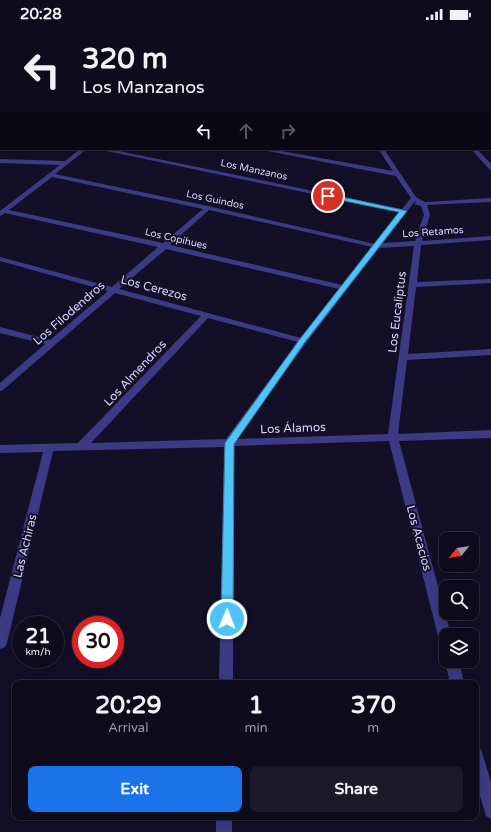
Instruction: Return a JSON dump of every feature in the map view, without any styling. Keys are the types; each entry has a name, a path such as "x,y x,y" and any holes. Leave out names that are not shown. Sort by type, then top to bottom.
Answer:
{"street":[{"path":"1,210 11,205 83,150"},
{"name":"Los Manzanos","path":"106,150 408,205"},
{"path":"265,150 397,174"},
{"path":"382,150 397,174 408,205"},
{"path":"475,150 491,168"},
{"path":"0,161 66,163"},
{"name":"Los Guindos","path":"50,175 208,208 376,246"},
{"path":"226,680 229,443 303,341 408,205 491,200"},
{"name":"Los Eucaliptus","path":"393,437 418,243 427,214 423,203"},
{"name":"Los Filodendros","path":"0,388 208,208"},
{"name":"Los Copihues","path":"1,210 343,288"},
{"name":"Los Retamos","path":"376,246 491,238"},
{"name":"Los Cerezos","path":"0,259 303,341"},
{"path":"413,285 491,281"},
{"name":"Los Almendros","path":"81,447 206,315"},
{"path":"0,330 52,343"},
{"path":"404,358 491,352"},
{"name":"Los Álamos","path":"0,449 491,434"},
{"name":"Los Acacios","path":"393,437 443,628"},
{"name":"Las Achiras","path":"0,643 50,448"},
{"path":"454,668 456,680"},
{"path":"479,765 491,811"},
{"path":"224,820 224,832"}],"route":[{"path":"227,619 229,443 303,341 403,211 328,196"}]}
